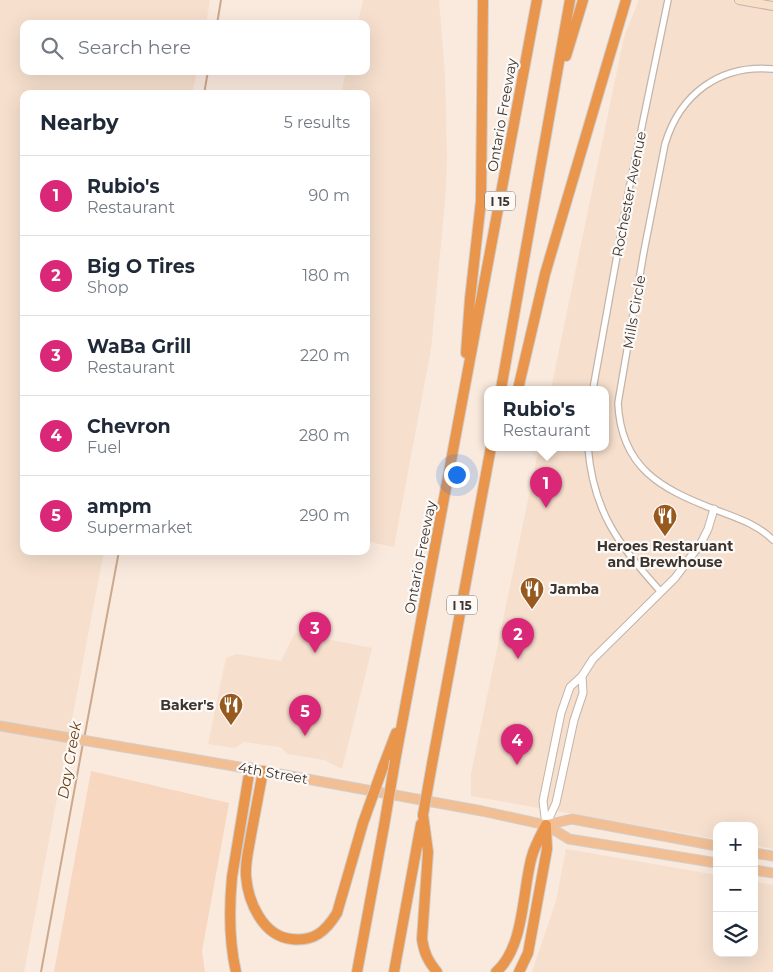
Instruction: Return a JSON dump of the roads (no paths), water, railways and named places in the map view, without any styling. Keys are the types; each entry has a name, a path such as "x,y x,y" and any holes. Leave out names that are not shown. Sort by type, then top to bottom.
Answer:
{"highway":[{"path":"463,402 470,299 481,201 483,0"},
{"path":"529,42 530,0"},
{"name":"Ontario Freeway","path":"357,972 536,0"},
{"name":"I 15","path":"502,386 570,0"},
{"path":"554,95 583,0"},
{"path":"519,386 545,274 625,5"},
{"name":"I 15","path":"394,972 422,835 423,815 432,764 490,451"},
{"path":"263,771 247,857 246,876 253,904 266,926 279,936 287,939 306,940 321,934 329,926 337,913 362,823 406,704"},
{"path":"236,972 231,940 231,886 250,768"},
{"path":"496,972 507,958 516,938 532,856 546,824"},
{"path":"519,972 528,953 547,849 546,824"},
{"path":"422,835 428,852 422,939 424,951 429,962 437,972"}],"main road":[{"path":"740,0 773,6"},
{"name":"4th Street","path":"0,726 250,768 482,811 546,824 569,839 713,862"},
{"name":"4th Street","path":"546,824 572,819 713,845"},
{"path":"758,853 773,856"},
{"path":"758,871 773,873"}],"street":[{"name":"Rochester Avenue","path":"594,386 629,189 668,0"},
{"name":"Mills Circle","path":"773,69 748,69 726,74 715,79 694,94 675,116 670,127 658,177 619,391 619,418 624,437 632,455 645,471 668,489 740,519 762,530 773,540"},
{"path":"589,451 594,486 614,535 630,558 661,592"},
{"path":"546,824 543,801 561,713 570,687 582,676 593,659 675,578 692,557 708,529 714,509"},
{"path":"546,824 556,803 569,739 583,693 582,676"}],"waterway":[{"name":"Day Creek","path":"218,20 221,0"},
{"name":"Day Creek","path":"205,90 207,75"},
{"name":"Day Creek","path":"84,739 118,555"},
{"name":"Day Creek","path":"41,972 83,743"}],"place":[{"name":"Rubio's","path":"546,508"},
{"name":"Heroes Restaruant and Brewhouse","path":"665,537"},
{"name":"Jamba","path":"532,610"},
{"name":"WaBa Grill","path":"315,653"},
{"name":"Big O Tires","path":"518,659"},
{"name":"Baker's","path":"231,726"},
{"name":"ampm","path":"305,736"},
{"name":"Chevron","path":"517,765"}]}
